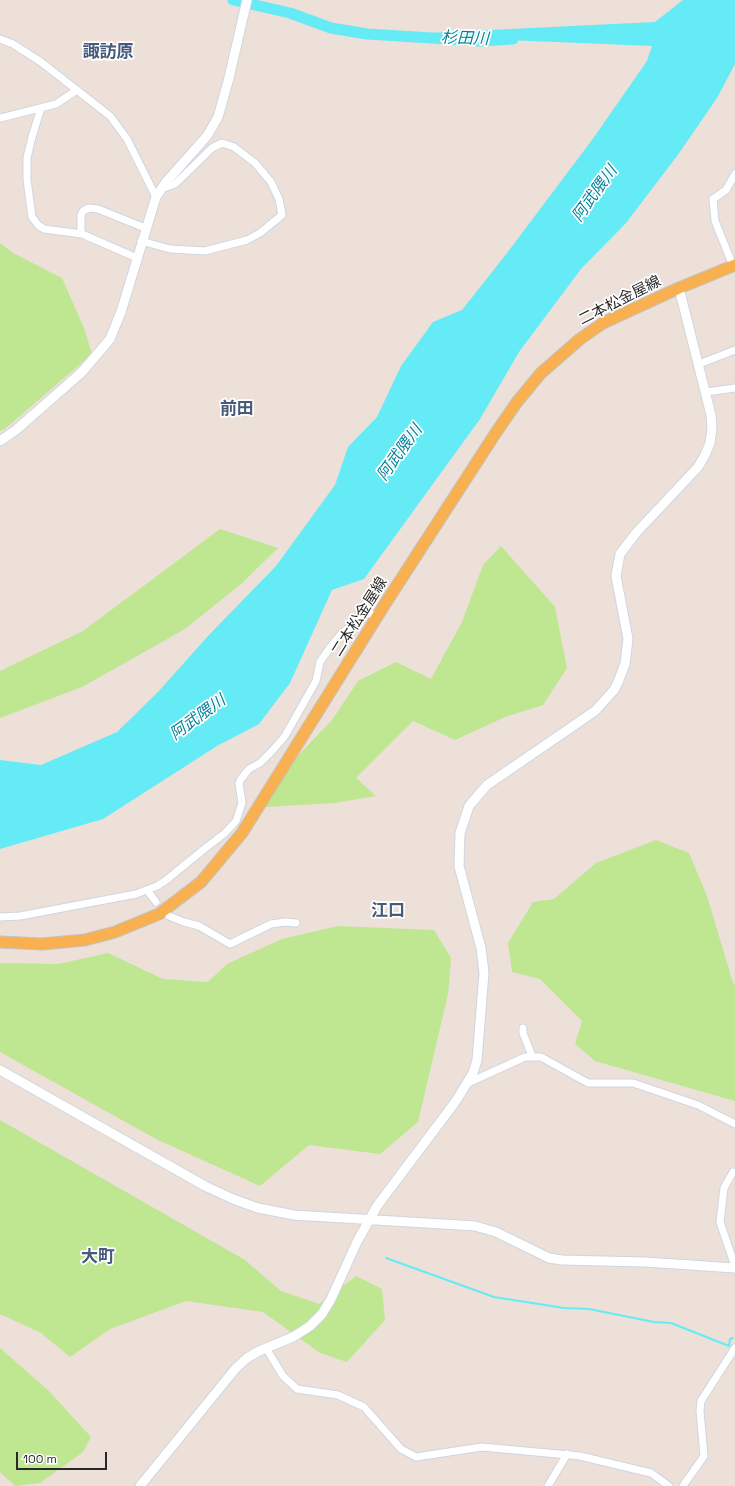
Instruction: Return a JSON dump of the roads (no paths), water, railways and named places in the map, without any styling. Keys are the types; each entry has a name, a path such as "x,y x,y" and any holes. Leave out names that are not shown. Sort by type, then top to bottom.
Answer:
{"main road":[{"name":"二本松金屋線","path":"0,942 42,944 85,940 115,932 159,914 201,882 242,833 378,616 495,434 517,402 541,373 580,339 603,324 679,288 734,265"}],"street":[{"path":"0,440 16,430 82,372 110,339 137,258 145,228 158,193 214,126 222,104 247,0"},
{"path":"0,39 13,44 41,62 110,116 127,139 158,193"},
{"path":"0,118 56,104 77,90"},
{"path":"41,108 27,158 27,180 32,217 38,225 44,229 81,234 137,258"},
{"path":"141,241 170,249 205,251 247,240 260,233 282,215 279,199 271,182 255,163 234,148 222,143 212,148 175,184 158,193"},
{"path":"734,265 715,221 713,199 726,190 735,174"},
{"path":"81,234 81,215 83,211 89,208 98,209 145,228"},
{"path":"140,1486 236,1368 247,1358 266,1348 293,1337 310,1326 322,1314 331,1299 357,1242 370,1219 468,1083 477,1060 484,973 481,948 459,866 458,844 463,820 476,798 487,785 595,711 614,690 625,664 628,639 616,576 620,554 636,532 698,467 710,443 712,429 711,415 679,288"},
{"path":"699,364 735,350"},
{"path":"706,392 735,388"},
{"path":"0,917 20,916 136,894 165,881 231,827 241,810 241,779 249,769 260,763 285,736 316,681 320,662 331,646 342,633 367,613 378,616"},
{"path":"147,890 156,902"},
{"path":"169,916 199,926 230,944 271,924 285,922 296,923"},
{"path":"523,1028 523,1033 532,1056"},
{"path":"468,1083 519,1060 532,1056 542,1057 588,1083 633,1083 704,1108 735,1124"},
{"path":"0,1070 205,1186 233,1200 258,1208 294,1215 475,1226 496,1232 549,1258 562,1260 645,1262 735,1267 720,1222 724,1188 733,1172"},
{"path":"266,1348 283,1376 297,1389 338,1395 364,1407 401,1449 416,1457 482,1447 567,1454 624,1466 651,1474 669,1486"},
{"path":"683,1486 704,1456 700,1411 701,1402 735,1348"},
{"path":"548,1486 567,1454"}],"water":[{"name":"阿武隈川","path":"683,0 735,0 735,64 717,98 677,156 626,223 581,269 519,352 480,419 364,579 332,590 290,683 259,724 217,746 103,819 0,849 0,760 41,765 117,732 158,692 208,636 276,566 335,485 348,447 377,417 401,366 433,322 462,310 507,253 592,140 647,61 652,46 386,35 655,22"}],"waterway":[{"name":"杉田川","path":"233,0 290,13 331,28 367,34 480,41 513,39"},
{"path":"386,1258 494,1297 564,1308 589,1309 654,1322 671,1323 729,1346 730,1339 733,1338"}],"district":[{"name":"諏訪原","path":"108,52"},
{"name":"前田","path":"237,409"},
{"name":"江口","path":"388,911"},
{"name":"大町","path":"98,1257"}]}
